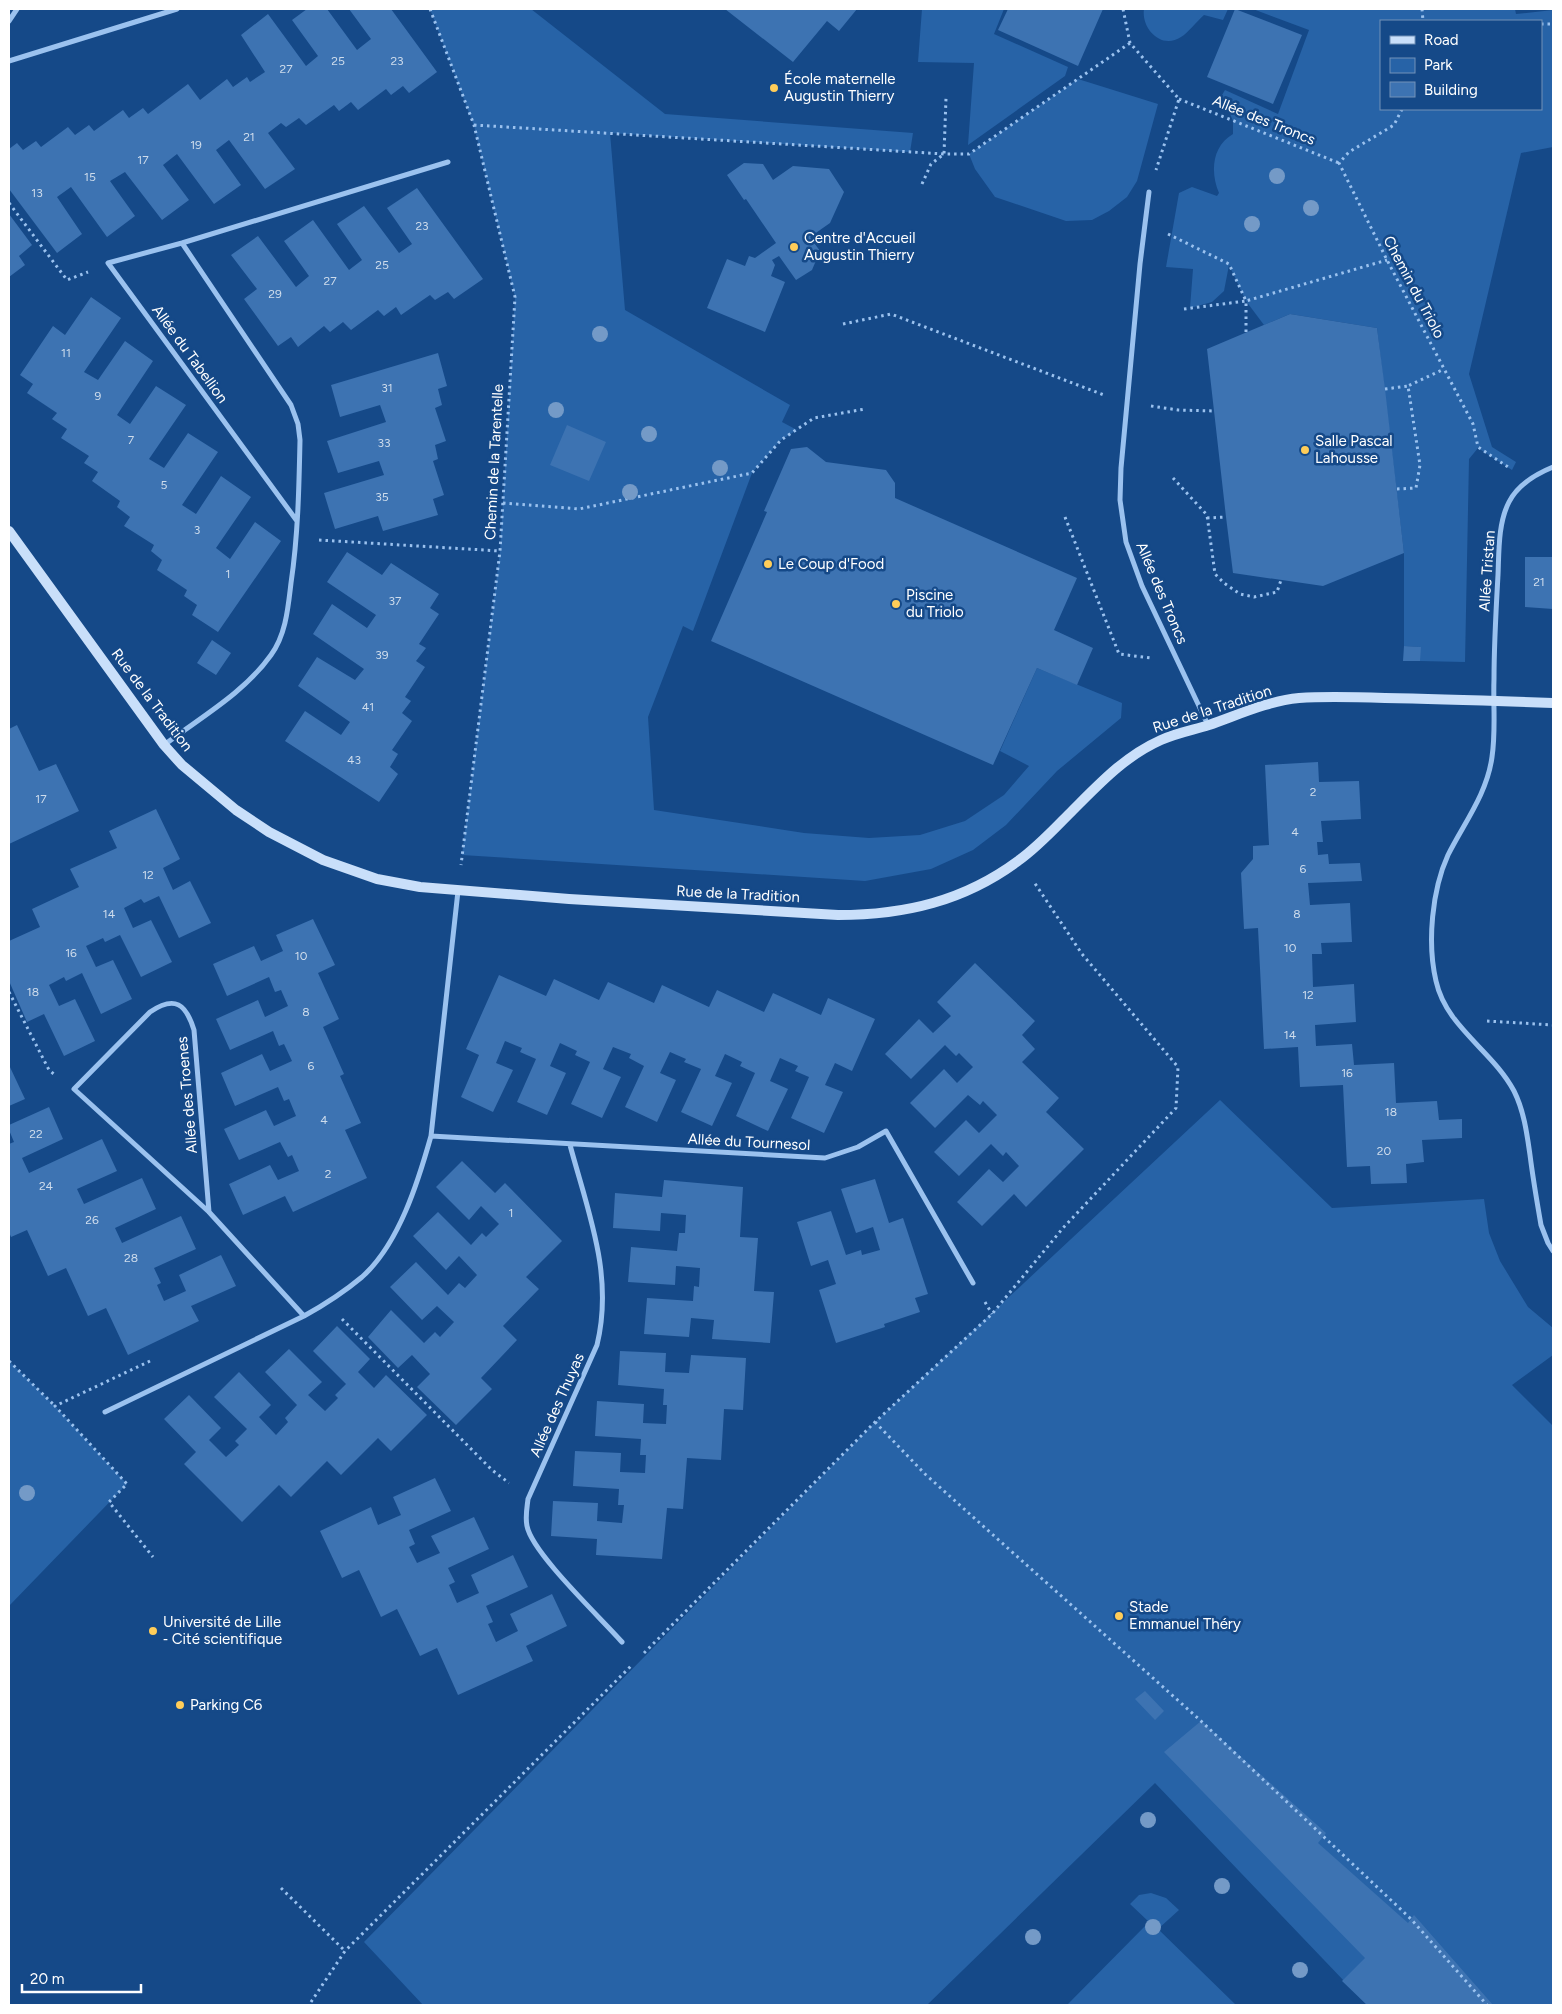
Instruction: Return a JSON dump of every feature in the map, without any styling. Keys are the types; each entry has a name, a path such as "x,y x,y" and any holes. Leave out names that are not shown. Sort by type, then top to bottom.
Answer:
{"street":[{"path":"9,21 17,9"},
{"path":"9,61 177,9"},
{"path":"108,263 182,243 448,162"},
{"name":"Allée des Troncs","path":"1149,192 1121,468 1120,500 1122,522 1126,542 1142,586 1208,725"},
{"path":"164,745 243,686 257,673 272,654 282,637 288,613 297,539 300,440 298,424 291,405 182,243"},
{"name":"Allée du Tabellion","path":"108,263 297,521"},
{"name":"Allée Tristan","path":"1553,467 1533,476 1522,485 1509,502 1502,522 1499,550 1494,680 1495,736 1487,780 1448,856 1435,900 1432,920 1433,964 1436,983 1443,1000 1453,1018 1505,1075 1515,1092 1522,1112 1541,1225 1553,1251"},
{"name":"Rue de la Tradition","path":"9,532 164,745 202,782 236,810 296,847 323,860 377,879 420,887 838,916 872,916 919,908 972,889 1020,860 1096,786 1134,754 1162,740 1275,703 1299,698 1346,697 1553,703"},
{"path":"105,1412 304,1316 327,1303 363,1276 392,1239 411,1197 431,1136 458,891"},
{"name":"Allée des Troenes","path":"74,1089 150,1012 164,1004 175,1003 182,1006 190,1018 196,1046 209,1212"},
{"path":"74,1089 209,1212 304,1316"},
{"name":"Allée du Tournesol","path":"431,1136 825,1158 858,1147 886,1131 973,1283"},
{"name":"Allée des Thuyas","path":"570,1144 599,1254 604,1299 602,1325 597,1345 528,1499 526,1526 531,1540 543,1555 622,1642"}],"path":[{"name":"Chemin de la Tarentelle","path":"430,9 474,126 516,297 500,551 461,866 452,865"},
{"path":"474,126 969,154 1130,42 1123,9"},
{"name":"Allée des Troncs","path":"1130,42 1179,99 1338,163"},
{"path":"944,154 946,98"},
{"path":"1149,192 1179,99"},
{"path":"1338,163 1348,152 1394,125 1402,110"},
{"path":"922,184 930,164 944,154"},
{"name":"Chemin du Triolo","path":"1338,163 1473,424 1478,447 1512,470 1522,485"},
{"path":"9,203 67,280 108,263"},
{"path":"1145,222 1229,264 1246,301 1246,332"},
{"path":"1184,309 1246,301 1387,260"},
{"path":"843,324 891,314 1127,403 1178,410 1214,410"},
{"path":"1385,389 1408,386 1444,369"},
{"path":"1397,489 1416,488 1420,464 1408,386"},
{"path":"503,503 579,509 752,473 781,440 814,418 865,408"},
{"path":"1173,478 1207,514 1215,574 1224,583 1240,594 1254,597 1277,592 1281,580"},
{"path":"1065,517 1120,654 1178,662"},
{"path":"1207,518 1226,517"},
{"path":"297,539 500,551"},
{"path":"312,2002 345,1951 875,1422 992,1314 1063,1228 1176,1108 1178,1067 1082,954 1020,860"},
{"path":"9,992 49,1070 74,1089"},
{"path":"1453,1018 1553,1025"},
{"path":"327,1303 492,1470 528,1499"},
{"path":"9,1361 55,1406"},
{"path":"875,1422 925,1474 1201,1720 1410,1919 1487,2005"},
{"path":"281,1888 345,1951"}],"green space":[{"path":"430,9 531,9 665,114 913,133 910,152 610,133 625,310 790,405 782,422 797,430 781,440 752,473 693,631 683,626 648,717 654,810 804,833 869,838 920,835 965,821 1004,795 1029,766 1000,751 1037,668 1122,703 1121,718 1057,771 1006,825 973,850 931,869 865,881 462,855 500,551 515,297 474,126"},
{"path":"922,9 1004,9 994,34 1068,67 1065,76 968,145 974,63 918,62"},
{"path":"1144,9 1228,9 1223,20 1204,15 1184,35 1174,40 1166,41 1160,39 1149,30 1144,16"},
{"path":"1253,9 1515,9 1516,14 1553,10 1553,147 1521,153 1469,374 1492,447 1516,462 1512,470 1478,448 1469,459 1465,662 1420,661 1420,647 1404,646 1404,553 1377,328 1290,314 1264,325 1246,301 1229,265 1224,291 1212,302 1190,308 1193,269 1166,267 1179,193 1192,187 1217,196 1219,193 1214,177 1215,160 1221,145 1233,134 1233,121 1222,95 1225,90 1278,114 1309,30"},
{"path":"1078,79 1158,104 1137,181 1127,197 1109,211 1092,220 1066,221 995,197 975,169 969,154"},
{"name":"Stade Emmanuel Théry","path":"1220,1100 1332,1208 1484,1199 1489,1233 1500,1261 1528,1307 1553,1328 1553,1355 1512,1385 1553,1426 1553,2005 1367,2005 1155,1783 927,2005 423,2005 364,1942 875,1422"},
{"path":"9,1361 55,1406 127,1484 9,1606"},
{"path":"1151,1893 1166,1898 1179,1910 1158,1929 1236,2005 1067,2005 1149,1922 1130,1904 1139,1895"}],"building":[{"path":"307,9 327,9 357,50 371,39 349,9 391,9 437,72 409,93 403,86 391,95 386,89 358,110 351,102 339,111 334,105 306,125 299,118 286,127 281,123 268,133 295,169 265,189 229,140 216,150 241,185 214,204 177,154 163,165 189,200 162,220 125,172 110,181 135,216 107,237 71,187 57,197 82,234 57,253 9,189 9,149 17,143 23,150 36,141 41,147 68,127 75,135 89,125 94,131 123,110 129,118 143,108 148,114 188,84 200,100 227,79 233,87 247,77 250,82 265,72 241,35 268,14 306,66 318,56 292,20"},
{"path":"725,9 857,9 839,31 827,21 793,62"},
{"path":"1008,9 1103,9 1078,66 998,30"},
{"path":"1235,9 1302,35 1273,104 1207,77"},
{"name":"Centre d'Accueil Augustin Thierry","path":"744,163 763,164 773,180 793,166 829,169 844,192 830,223 810,237 820,251 812,270 796,280 779,256 772,260 775,265 771,276 785,282 765,332 707,308 727,259 745,266 749,256 755,258 776,243 727,175"},
{"path":"417,188 483,279 454,299 448,292 435,300 430,295 401,315 396,307 384,316 378,310 351,330 343,322 330,332 324,326 298,347 291,337 278,346 244,299 257,289 231,255 258,236 296,287 309,276 284,241 313,220 349,270 362,260 337,224 364,206 399,253 412,244 387,208"},
{"path":"9,214 32,245 19,256 25,265 9,277"},
{"path":"91,297 121,318 84,372 98,380 125,341 153,361 117,415 130,424 156,386 186,405 149,459 164,468 188,433 218,452 182,505 196,514 221,476 251,497 216,548 230,559 255,522 281,541 218,632 192,615 197,605 184,596 187,590 157,570 162,560 151,551 154,545 124,526 130,517 117,507 120,501 92,481 98,472 84,463 89,456 61,438 67,429 52,419 57,413 27,393 33,384 20,375 53,326 65,335"},
{"name":"Salle Pascal Lahousse","path":"1290,314 1377,328 1385,389 1404,553 1323,586 1233,573 1226,517 1207,349"},
{"path":"438,353 447,386 438,389 442,405 435,408 446,441 435,445 438,459 433,461 444,495 433,499 438,515 383,531 378,516 335,529 324,493 384,475 379,461 338,473 327,441 386,422 380,405 340,417 331,385"},
{"path":"567,425 606,442 589,481 550,465"},
{"name":"Piscine du Triolo","path":"807,447 826,462 886,470 895,483 895,498 1077,578 1054,630 1093,648 1077,685 1037,668 993,765 711,641 767,512 764,511 791,449"},
{"path":"347,552 382,575 391,563 439,594 430,608 439,614 419,644 426,648 416,661 425,667 405,697 411,701 402,713 412,721 392,750 398,754 390,767 398,774 379,802 285,741 305,711 341,735 350,722 298,686 317,657 355,680 364,669 313,634 332,604 367,628 376,615 327,582"},
{"path":"1525,557 1553,557 1553,609 1525,607"},
{"path":"212,640 231,653 216,675 197,663"},
{"path":"1404,646 1421,647 1420,661 1403,661"},
{"path":"17,725 39,771 56,764 79,811 9,844 9,729"},
{"path":"1318,762 1319,782 1359,781 1361,819 1321,821 1323,842 1317,842 1318,855 1328,854 1329,864 1360,863 1362,881 1308,883 1310,905 1350,903 1352,942 1321,943 1322,954 1312,954 1313,987 1354,984 1356,1022 1315,1025 1316,1046 1352,1044 1354,1065 1394,1063 1396,1103 1437,1101 1439,1120 1462,1119 1462,1138 1422,1140 1424,1162 1406,1164 1407,1183 1371,1184 1370,1166 1347,1167 1343,1085 1300,1087 1298,1047 1264,1049 1258,928 1244,929 1241,873 1253,859 1253,846 1269,845 1265,765"},
{"path":"156,809 180,859 163,868 173,890 190,881 211,923 179,938 159,896 144,903 141,899 124,908 133,928 151,920 172,962 141,977 120,935 105,942 103,938 86,946 96,967 113,960 132,999 101,1014 82,973 66,981 64,977 49,985 59,1006 75,999 95,1041 64,1056 44,1014 27,1022 9,981 9,941 40,927 32,909 79,887 70,869 117,848 109,831"},
{"path":"313,919 335,965 318,973 339,1019 323,1027 344,1074 340,1076 361,1123 345,1130 367,1178 293,1212 285,1196 243,1215 229,1184 270,1165 278,1180 299,1171 292,1155 288,1157 280,1142 239,1160 224,1129 266,1110 274,1126 296,1116 289,1099 284,1101 278,1087 235,1106 221,1073 262,1054 270,1071 292,1061 284,1044 279,1046 273,1031 230,1050 216,1019 258,1000 265,1017 288,1006 281,990 275,992 269,977 227,996 213,964 254,946 261,961 283,951 276,935"},
{"path":"975,963 1035,1021 1022,1035 1035,1049 1022,1062 1059,1098 1046,1112 1084,1149 1026,1207 1014,1194 982,1226 957,1202 989,1169 1003,1182 1019,1166 1006,1152 1003,1156 991,1144 959,1176 934,1152 966,1120 979,1133 997,1115 983,1101 980,1105 968,1095 935,1128 910,1103 944,1069 957,1083 973,1067 959,1053 956,1056 945,1045 911,1079 885,1054 919,1019 933,1033 951,1016 937,1002"},
{"path":"499,975 546,996 554,979 599,1000 608,982 654,1003 662,985 709,1007 717,990 764,1012 773,993 821,1015 828,998 875,1019 852,1071 835,1063 825,1085 843,1092 824,1133 791,1118 809,1077 795,1071 798,1066 780,1058 770,1081 788,1089 768,1131 736,1116 755,1073 740,1066 742,1062 725,1054 715,1076 732,1083 712,1126 681,1112 701,1069 684,1062 686,1059 670,1052 660,1073 676,1080 657,1122 625,1107 644,1066 629,1058 631,1054 613,1047 603,1069 621,1077 602,1118 571,1104 590,1062 575,1055 577,1051 560,1043 550,1066 566,1073 547,1115 517,1102 536,1059 520,1052 522,1048 505,1041 496,1063 513,1070 493,1112 461,1097 479,1055 466,1049"},
{"path":"9,1065 25,1099 9,1106"},
{"path":"49,1107 63,1139 22,1158 29,1173 102,1139 117,1171 77,1189 84,1204 142,1178 156,1209 115,1228 122,1243 181,1216 196,1249 154,1268 161,1283 157,1285 164,1301 186,1291 179,1275 221,1255 236,1286 191,1306 199,1321 128,1355 106,1308 88,1316 66,1268 48,1276 27,1230 11,1237 9,1232 9,1144 14,1142 9,1125"},
{"path":"462,1161 495,1193 505,1183 562,1241 526,1277 539,1289 503,1326 517,1340 481,1378 492,1389 456,1425 417,1387 430,1374 412,1355 398,1368 368,1337 391,1310 424,1343 435,1332 440,1337 454,1322 437,1306 422,1320 390,1287 416,1262 448,1295 459,1283 465,1288 477,1275 459,1256 446,1270 413,1236 438,1212 471,1245 482,1233 486,1237 499,1224 481,1206 469,1220 436,1187"},
{"path":"875,1179 889,1223 903,1218 928,1294 915,1298 920,1312 884,1324 885,1327 836,1343 819,1290 836,1284 828,1260 811,1266 797,1222 831,1211 846,1255 861,1250 862,1255 880,1250 873,1227 856,1233 841,1189"},
{"path":"664,1180 743,1187 740,1237 758,1238 754,1291 774,1292 770,1343 712,1339 714,1320 691,1318 689,1337 644,1334 647,1298 693,1301 694,1286 699,1287 700,1268 676,1266 675,1285 628,1282 631,1247 677,1251 679,1233 685,1233 686,1215 661,1213 660,1231 613,1228 615,1193 662,1197"},
{"path":"337,1326 370,1359 358,1372 374,1388 386,1375 427,1415 391,1451 378,1438 341,1475 327,1461 291,1497 279,1485 242,1522 184,1464 196,1452 164,1419 189,1395 221,1428 209,1440 226,1457 239,1445 235,1441 247,1429 214,1397 239,1372 271,1405 259,1417 276,1435 288,1422 285,1418 297,1405 265,1372 289,1349 322,1382 308,1395 325,1411 338,1398 335,1395 346,1384 313,1351"},
{"path":"620,1351 666,1353 665,1372 689,1373 691,1355 746,1358 743,1410 724,1409 721,1460 687,1458 683,1509 667,1508 662,1559 596,1555 597,1539 551,1536 553,1501 598,1503 597,1521 622,1523 624,1505 618,1505 619,1489 573,1486 575,1451 621,1453 620,1472 645,1473 646,1455 640,1455 641,1439 595,1436 597,1401 644,1404 643,1423 666,1424 667,1405 663,1405 664,1389 618,1385"},
{"path":"435,1478 451,1511 409,1530 415,1544 409,1547 417,1563 440,1553 431,1536 474,1517 489,1549 448,1568 455,1582 449,1585 457,1603 479,1593 471,1575 513,1555 528,1587 486,1606 493,1622 488,1624 496,1642 518,1631 510,1614 552,1594 567,1626 526,1646 533,1661 458,1695 437,1648 420,1656 397,1609 381,1617 359,1570 342,1578 320,1531 371,1507 378,1525 401,1515 393,1497"},
{"path":"1145,1691 1164,1711 1155,1720 1135,1699"},
{"path":"1201,1721 1326,1833 1318,1843 1408,1923 1414,1915 1493,2005 1367,2005 1342,1981 1365,1958 1164,1752"}],"place":[{"name":"École maternelle Augustin Thierry","path":"774,88"},
{"name":"Centre d'Accueil Augustin Thierry","path":"794,247"},
{"name":"Salle Pascal Lahousse","path":"1305,450"},
{"name":"Le Coup d'Food","path":"768,564"},
{"name":"Piscine du Triolo","path":"896,604"},
{"name":"Stade Emmanuel Théry","path":"1119,1616"},
{"name":"Université de Lille ‐ Cité scientifique","path":"153,1631"},
{"name":"Parking C6","path":"180,1705"}]}
